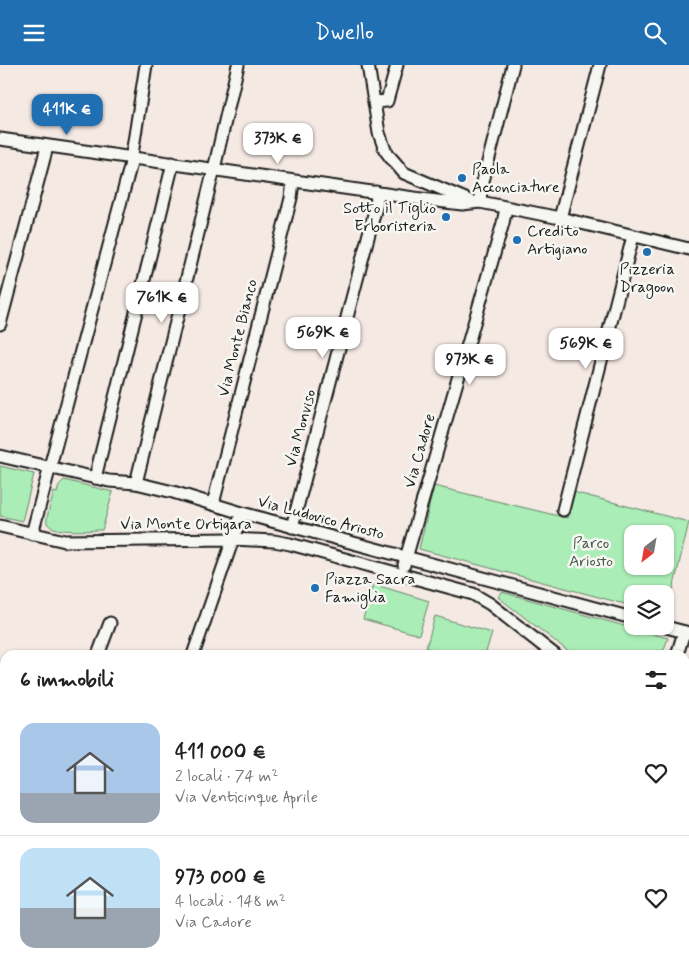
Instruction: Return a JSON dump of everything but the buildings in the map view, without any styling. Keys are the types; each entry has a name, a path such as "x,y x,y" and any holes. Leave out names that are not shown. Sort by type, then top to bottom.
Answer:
{"street":[{"path":"32,535 131,157 146,65"},
{"path":"136,483 238,65"},
{"path":"368,65 379,133 385,150 404,173 477,202 688,246"},
{"path":"375,102 386,101 397,65"},
{"path":"477,202 513,65"},
{"path":"560,218 600,65"},
{"path":"0,139 462,204 477,202"},
{"path":"0,324 47,147"},
{"path":"95,478 173,163"},
{"name":"Via Monte Bianco","path":"213,504 293,181"},
{"name":"Via Monviso","path":"292,527 377,203 376,192"},
{"name":"Via Cadore","path":"402,574 506,208"},
{"path":"563,510 633,236"},
{"name":"Via Ludovico Ariosto","path":"0,456 95,478 136,483 174,492 292,527 624,616"},
{"path":"195,650 242,513"},
{"name":"Via Monte Ortigara","path":"0,527 65,541 232,539 267,540 290,544 466,591 479,597 548,650"},
{"path":"100,650 110,623"},
{"path":"674,629 687,633 679,650"}],"green space":[{"path":"0,466 34,474 22,521 0,516"},
{"path":"64,480 113,492 102,530 56,529 47,523 54,492 57,493 59,485"},
{"name":"Parco Ariosto","path":"434,486 567,518 573,492 689,522 674,585 624,585 624,604 419,549"},
{"path":"373,584 429,601 419,635 363,619"},
{"path":"502,592 624,626 624,635 657,635 668,638 664,650 567,650 498,597"},
{"path":"435,616 492,633 487,650 433,650 426,648"}],"place":[{"name":"Paola Acconciature","path":"462,178"},
{"name":"Sotto il Tiglio Erboristeria","path":"446,217"},
{"name":"Credito Artigiano","path":"517,240"},
{"name":"Pizzeria Dragoon","path":"647,252"},
{"name":"Piazza Sacra Famiglia","path":"315,588"}]}
